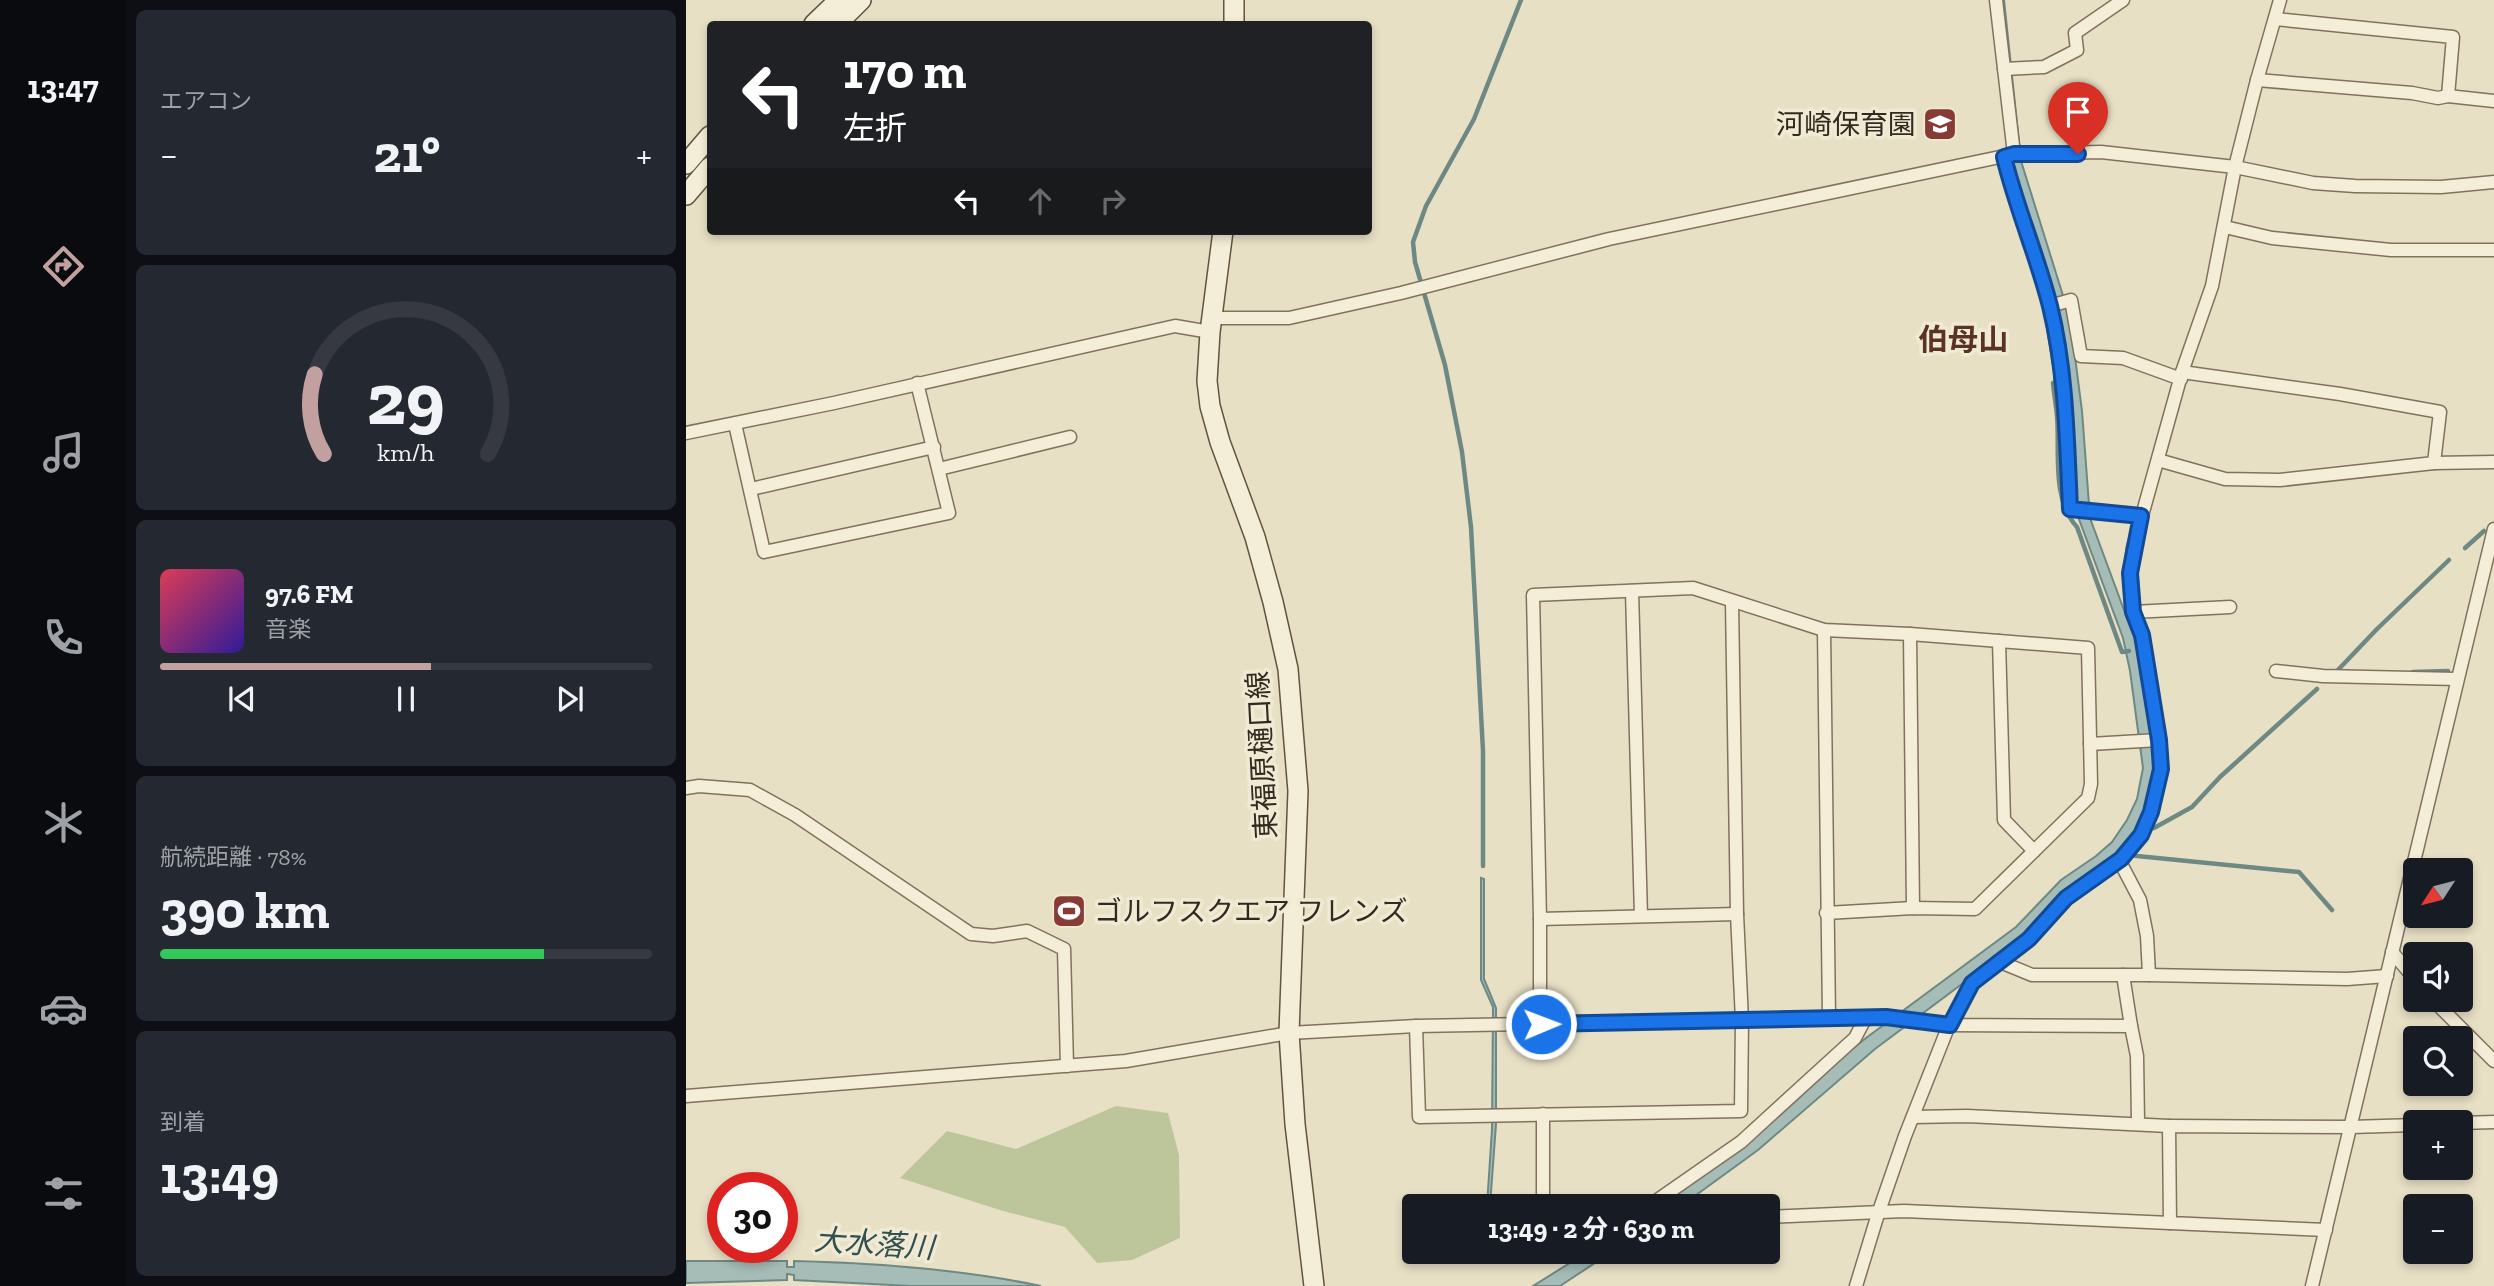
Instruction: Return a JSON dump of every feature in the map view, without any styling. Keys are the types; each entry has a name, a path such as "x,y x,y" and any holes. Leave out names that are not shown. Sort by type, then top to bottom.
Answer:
{"main road":[{"path":"817,21 839,0"},
{"path":"839,21 861,0"},
{"path":"1234,0 1234,21"},
{"path":"686,164 707,139"},
{"path":"686,195 707,170"},
{"name":"東福原樋口線","path":"1222,235 1207,381 1210,406 1255,537 1288,669 1298,791 1289,1033 1295,1124 1314,1286"}],"street":[{"path":"1996,0 2004,69 2009,155 2057,304 2070,509 2141,516"},
{"path":"2004,69 2044,67 2077,50 2075,33 2123,0"},
{"path":"1856,1286 1878,1214 1913,1117 1950,1025 1972,983 2029,939 2066,898 2133,847 2141,835 2156,798 2161,769 2159,740 2142,635 2133,612 2130,573 2141,516 2211,286 2225,228 2235,167 2280,0"},
{"path":"2275,19 2453,37 2448,96"},
{"path":"2257,80 2494,102"},
{"path":"686,433 1175,326 1289,318 1401,293 1609,239 2009,155 2101,152 2235,167 2313,183 2355,186 2441,187 2494,182"},
{"path":"2225,228 2272,238 2391,250 2494,250"},
{"path":"2057,304 2071,300 2081,356 2123,358 2182,375 2340,394 2440,412 2434,463"},
{"path":"735,424 764,552 949,513 918,383"},
{"path":"939,469 1070,437"},
{"path":"751,489 934,447"},
{"path":"2158,460 2225,479 2280,480 2434,463 2494,462"},
{"path":"2312,1286 2494,529"},
{"path":"1541,1024 1533,595 1693,589 1824,630 2088,648 2091,784 2088,798 1975,909 1913,908 1826,913"},
{"path":"1632,591 1641,916"},
{"path":"1416,1026 1419,1117 1741,1111 1742,1020 1737,914 1732,602"},
{"path":"2133,612 2231,607"},
{"path":"1824,630 1829,1017"},
{"path":"1910,634 1913,908"},
{"path":"1999,641 2004,820 2034,851"},
{"path":"2276,671 2323,676 2457,679"},
{"path":"2090,744 2159,740"},
{"path":"686,788 699,786 750,790 795,815 971,934 993,936 1027,931 1064,949 1067,1066"},
{"path":"2119,860 2140,900 2147,936 2149,975"},
{"path":"1540,919 1737,914"},
{"path":"2392,952 2403,965"},
{"path":"1998,961 2032,975 2347,979 2387,976"},
{"path":"2123,975 2137,1056 2138,1123"},
{"path":"2445,1012 2494,1060"},
{"path":"686,1096 1126,1061 1289,1033 1416,1026 1829,1017 1886,1017 1950,1025 2131,1026"},
{"path":"1666,1194 1741,1142 1855,1038 1866,1017"},
{"path":"1543,1114 1543,1194"},
{"path":"1913,1117 1967,1116 2169,1126 2403,1125"},
{"path":"2473,1123 2494,1122"},
{"path":"2169,1126 2170,1223"},
{"path":"1780,1217 1904,1211 2326,1230"}],"green space":[{"path":"1116,1106 1168,1113 1179,1155 1180,1238 1132,1260 1097,1263 1065,1227 1003,1211 900,1178 947,1131 1016,1149"}],"water":[{"path":"2000,0 2004,0 2021,161 2070,318 2082,411 2090,518 2138,648 2156,754 2156,768 2146,812 2117,856 1986,966 1875,1049 1758,1150 1698,1194 1673,1194 1866,1038 2016,927 2061,880 2112,842 2137,799 2143,768 2130,671 2123,638 2073,503 2068,402 2009,162 2016,161"},
{"path":"1481,878 1484,879 1484,979 1496,1008 1496,1124 1491,1194 1488,1194 1492,1129 1493,1007 1481,980"},
{"path":"686,1261 787,1263 787,1267 794,1267 794,1263 798,1261 949,1271 1041,1286 911,1286 794,1280 794,1275 787,1274 787,1280 686,1283"},
{"path":"1568,1264 1593,1264 1560,1286 1533,1286"}],"waterway":[{"path":"1483,866 1483,751 1471,527 1462,452 1445,365 1415,262 1413,242 1426,206 1474,119 1521,0"},
{"path":"2053,383 2057,416 2058,474 2063,503 2077,527 2122,652 2129,651"},
{"path":"2465,548 2484,531"},
{"path":"2337,671 2449,560"},
{"path":"2413,672 2448,671"},
{"path":"2154,828 2192,807 2220,777 2317,689"},
{"path":"2127,855 2299,872 2332,910"}],"place":[{"name":"河崎保育園","path":"1940,124"},
{"name":"ゴルフスクエア フレンズ","path":"1069,911"}],"district":[{"name":"伯母山","path":"1963,340"}],"route":[{"path":"1541,1024 1886,1017 1950,1025 1972,983 2029,939 2066,898 2121,859 2141,835 2156,798 2161,769 2142,635 2133,612 2131,593 2133,548 2141,516 2070,509 2067,439 2050,306 2004,157 2014,154 2078,154"}],"water label":[{"name":"大水落川","path":"874,1244"}]}
